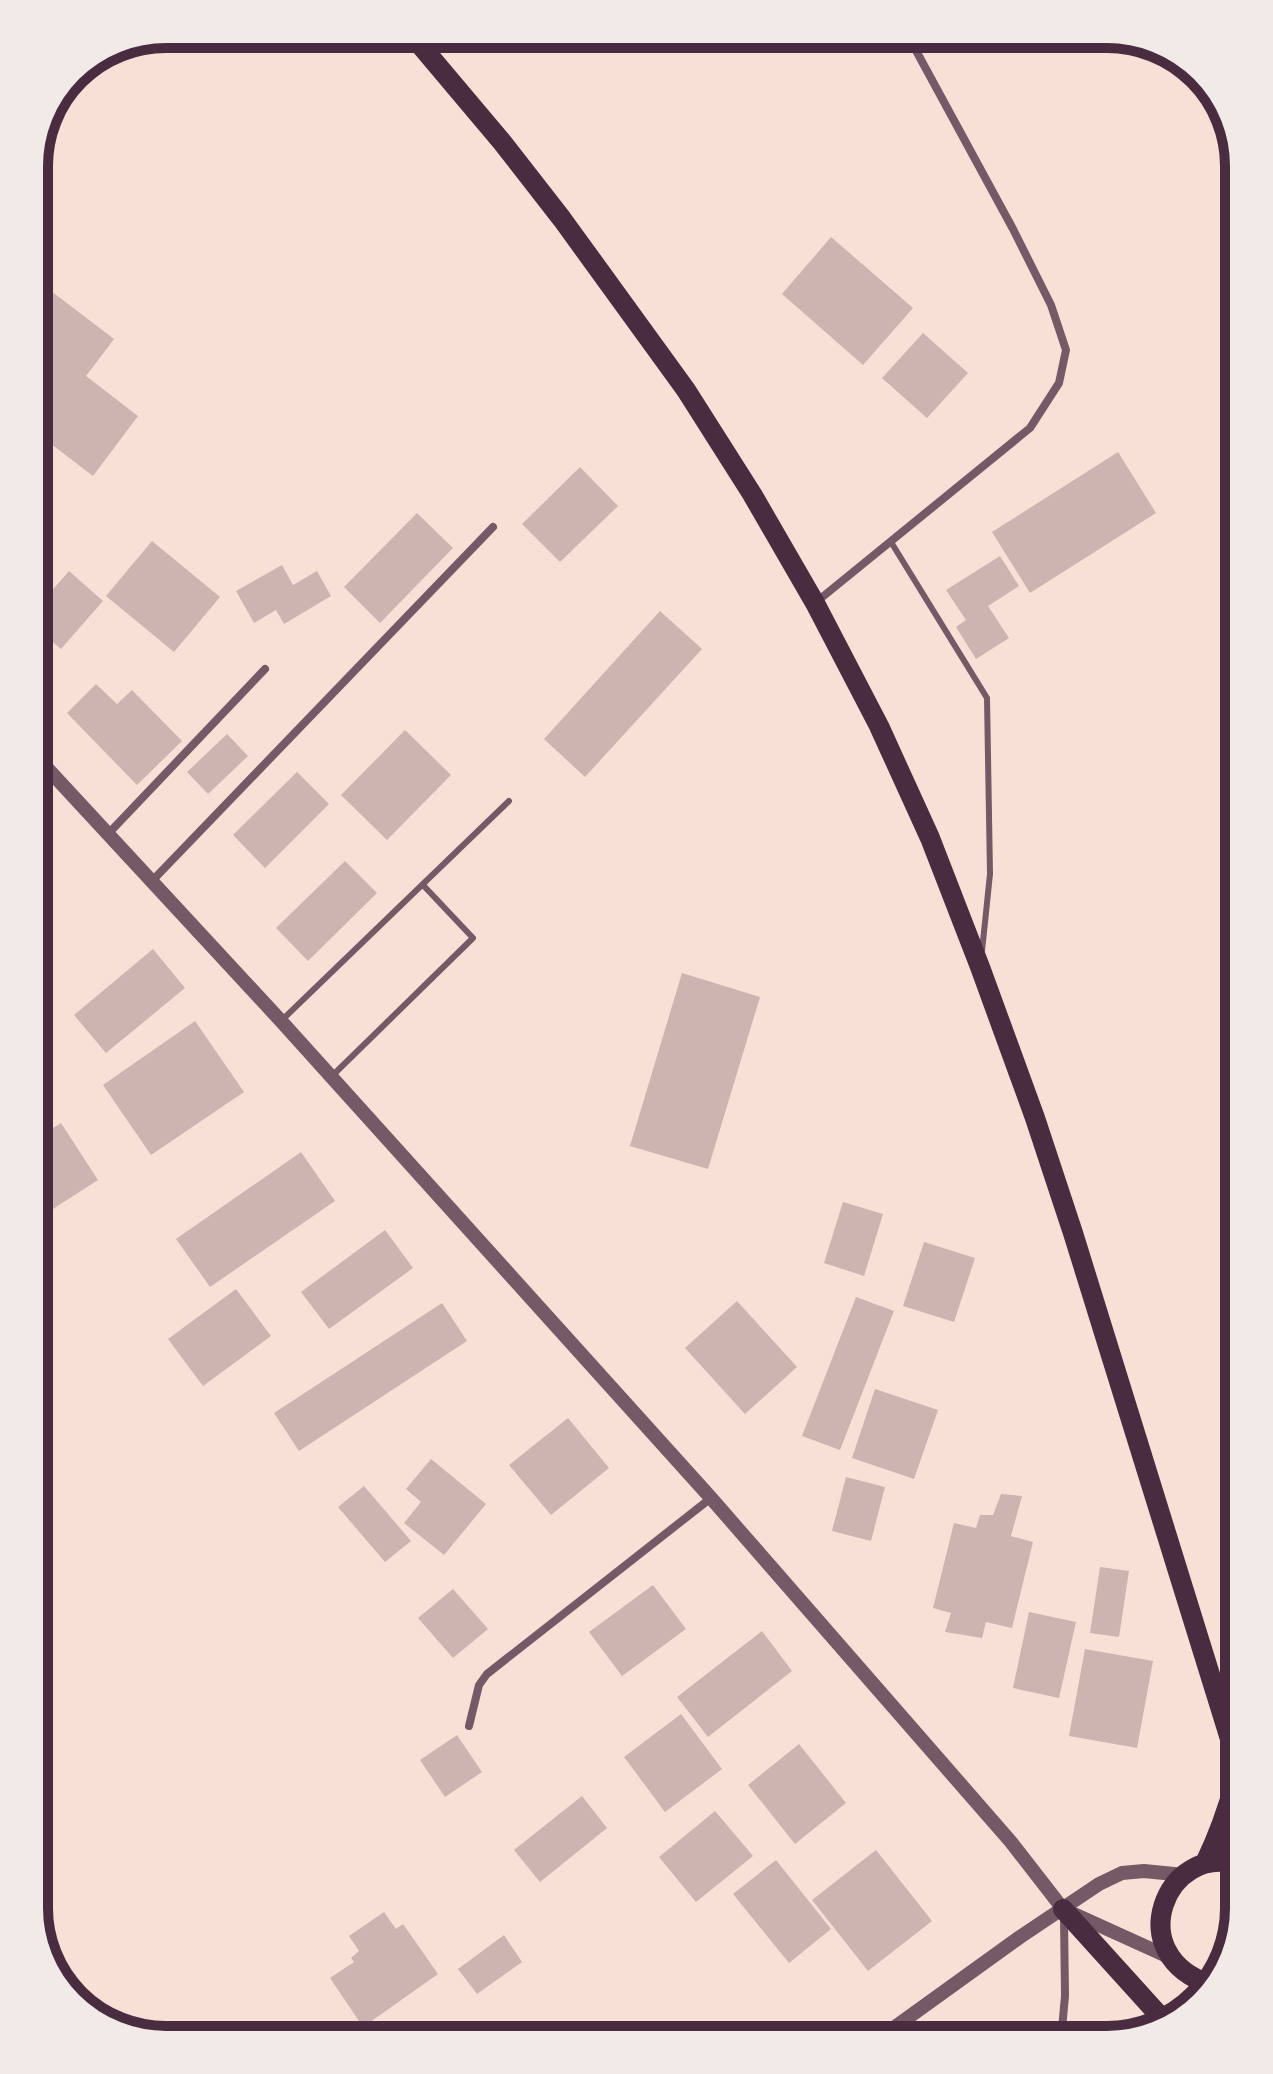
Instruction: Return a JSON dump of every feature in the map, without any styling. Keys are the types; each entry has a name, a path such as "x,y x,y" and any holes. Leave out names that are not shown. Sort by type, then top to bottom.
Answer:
{"main road":[{"path":"423,48 562,219 686,390 752,494 815,603 886,740 930,838 1035,1118 1225,1722"},
{"path":"1205,1863 1225,1816"},
{"path":"1200,1980 1186,1974 1171,1958 1160,1928 1161,1912 1173,1885 1184,1875 1205,1863 1225,1862"},
{"path":"1063,1909 1158,2014"}],"street":[{"path":"815,603 1030,428 1059,383 1066,350 1051,305 1019,241 915,48"},
{"path":"152,881 493,527"},
{"path":"108,834 265,669"},
{"path":"48,769 281,1021 711,1498 1011,1842 1063,1909 1171,1958"},
{"path":"469,1726 479,1685 487,1674 711,1498"},
{"path":"896,2026 1099,1884 1122,1873 1144,1871 1184,1875"},
{"path":"1062,2026 1065,1996 1063,1909"}],"lane":[{"path":"891,542 987,698 990,874 980,967"},
{"path":"281,1021 509,801"},
{"path":"331,1077 473,938 423,885"}],"building":[{"path":"831,237 913,308 863,365 782,294"},
{"path":"48,289 114,339 86,376 138,416 93,476 48,442"},
{"path":"923,333 968,373 927,418 882,378"},
{"path":"1118,452 1156,513 1030,593 992,532"},
{"path":"580,467 618,506 560,562 522,524"},
{"path":"417,513 453,548 380,623 344,587"},
{"path":"152,541 220,597 174,652 106,596"},
{"path":"1000,556 1019,586 988,606 1009,638 976,659 956,627 966,620 946,590"},
{"path":"282,565 293,585 317,571 331,596 284,624 276,610 254,623 236,591"},
{"path":"69,571 103,601 61,649 48,638 48,595"},
{"path":"660,611 702,649 585,777 544,739"},
{"path":"96,684 117,704 132,690 182,741 137,785 67,713"},
{"path":"405,730 451,775 387,840 341,795"},
{"path":"227,734 248,756 208,794 187,772"},
{"path":"297,772 329,804 265,868 233,835"},
{"path":"345,861 377,893 308,961 276,928"},
{"path":"153,949 185,988 106,1053 74,1015"},
{"path":"682,973 760,997 708,1169 630,1146"},
{"path":"195,1021 244,1092 151,1155 103,1085"},
{"path":"61,1123 98,1180 48,1212 48,1131"},
{"path":"301,1152 335,1201 210,1287 176,1239"},
{"path":"843,1202 883,1214 864,1276 824,1263"},
{"path":"385,1230 413,1268 329,1329 301,1292"},
{"path":"924,1242 975,1258 954,1322 903,1306"},
{"path":"236,1289 271,1336 203,1386 168,1339"},
{"path":"856,1297 894,1311 840,1450 802,1436"},
{"path":"737,1301 797,1367 745,1414 685,1348"},
{"path":"442,1303 467,1341 299,1451 274,1413"},
{"path":"875,1389 938,1410 914,1479 852,1458"},
{"path":"568,1418 609,1468 551,1515 509,1465"},
{"path":"431,1459 486,1504 444,1555 404,1523 421,1502 406,1489"},
{"path":"846,1477 885,1487 871,1541 832,1531"},
{"path":"364,1486 411,1541 385,1562 338,1507"},
{"path":"1001,1494 1022,1496 1011,1536 1033,1542 1012,1628 986,1622 982,1638 945,1632 951,1613 933,1608 954,1523 976,1528 980,1515 993,1515"},
{"path":"1100,1567 1129,1571 1119,1637 1090,1633"},
{"path":"653,1585 686,1629 622,1676 589,1632"},
{"path":"453,1589 488,1629 453,1658 418,1618"},
{"path":"1029,1612 1076,1622 1059,1698 1013,1688"},
{"path":"762,1631 792,1671 708,1737 677,1697"},
{"path":"1085,1649 1153,1661 1137,1748 1069,1736"},
{"path":"681,1714 722,1769 665,1812 624,1757"},
{"path":"457,1735 482,1772 445,1797 420,1760"},
{"path":"799,1744 846,1803 795,1844 748,1785"},
{"path":"582,1796 607,1828 540,1882 514,1850"},
{"path":"715,1811 753,1856 696,1902 659,1857"},
{"path":"876,1850 932,1921 868,1971 812,1900"},
{"path":"776,1860 831,1929 789,1963 733,1894"},
{"path":"384,1912 396,1929 403,1924 438,1974 362,2026 330,1978 354,1962 351,1958 359,1951 349,1936"},
{"path":"504,1935 522,1962 477,1994 458,1969"}]}
